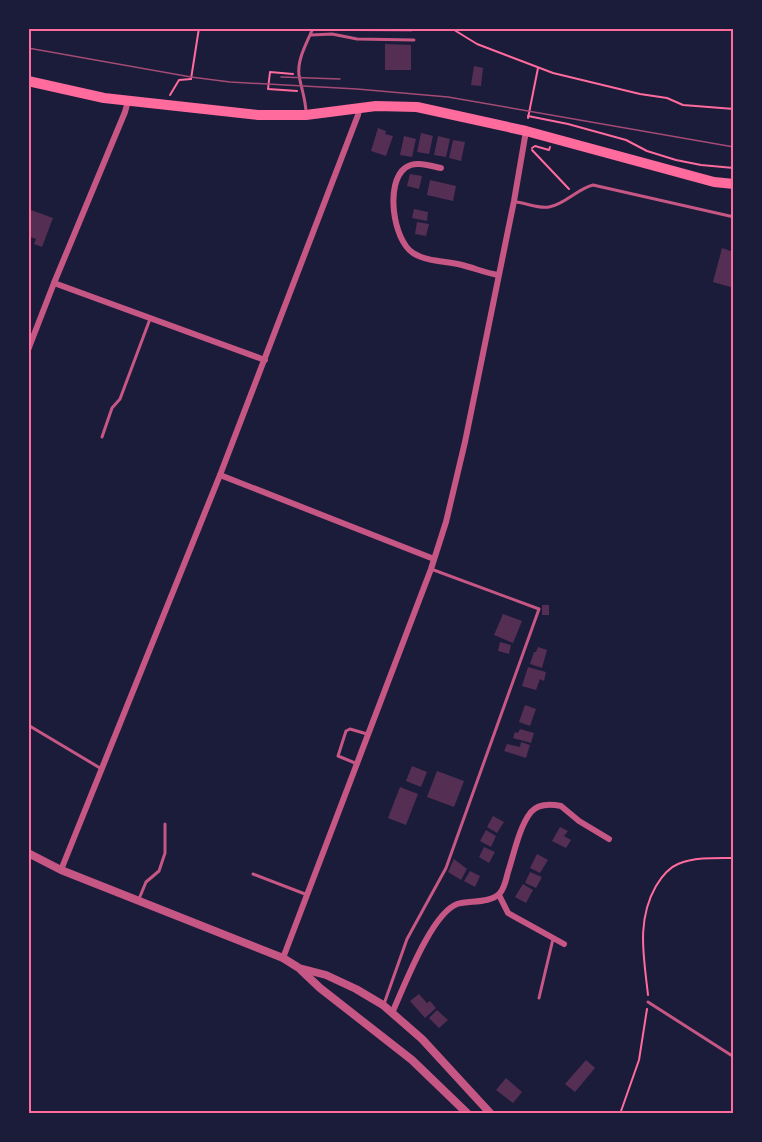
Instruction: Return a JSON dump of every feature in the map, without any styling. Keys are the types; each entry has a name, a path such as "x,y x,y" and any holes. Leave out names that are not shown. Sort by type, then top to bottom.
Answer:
{"main road":[{"path":"28,81 80,94 258,115 306,115 392,105 417,107 526,131 714,183 734,184"}],"street":[{"path":"28,350 128,101"},
{"path":"61,870 265,360 359,108"},
{"path":"283,958 431,569 446,522 465,442 526,131"},
{"path":"441,168 421,164 405,168 396,186 394,204 396,227 400,238 405,246 414,253 429,259 463,265 498,275"},
{"path":"384,204 394,204"},
{"path":"54,283 265,360"},
{"path":"220,475 434,559"},
{"path":"392,1013 432,928 447,911 456,905 490,899 499,895 504,886 519,835 531,812 542,806 561,806 579,821 609,839"},
{"path":"28,853 61,870 283,958 299,968 320,988 412,1060 468,1113"},
{"path":"499,895 508,913 564,944"},
{"path":"299,968 326,975 383,1005 422,1039 491,1113"}],"lane":[{"path":"306,115 299,65 313,28"},
{"path":"311,35 332,34 357,39 414,40"},
{"path":"514,201 552,207 584,187 593,185 734,217"},
{"path":"102,436 112,408 120,399 150,318"},
{"path":"383,1005 407,939 446,868 539,609 431,569"},
{"path":"28,725 102,769"},
{"path":"357,764 338,756 346,731 350,729 368,735"},
{"path":"139,901 146,882 156,875 165,853 165,824"},
{"path":"253,874 307,895"},
{"path":"539,998 553,938"},
{"path":"648,1002 734,1057"}],"path":[{"path":"169,106 169,96 179,80 192,80 196,64 199,28"},
{"path":"451,28 477,44 538,68 640,94 667,98 683,105 734,109"},
{"path":"526,131 538,68"},
{"path":"294,74 270,72 268,89 297,91"},
{"path":"528,117 562,122 626,140 647,151 676,160 734,168"},
{"path":"531,149 573,193"},
{"path":"620,1113 639,1060 648,1002 642,932 647,905 668,870 679,864 693,860 734,858"}],"building":[{"path":"352,28 412,28 412,32 352,31"},
{"path":"385,44 411,45 411,70 385,70"},
{"path":"474,66 483,68 481,86 471,85"},
{"path":"378,128 386,131 385,134 393,136 386,156 371,151"},
{"path":"421,133 433,136 429,154 417,152"},
{"path":"404,136 416,139 412,157 400,155"},
{"path":"438,136 450,139 446,157 434,155"},
{"path":"453,140 465,142 461,161 449,158"},
{"path":"410,174 422,176 419,189 407,186"},
{"path":"430,180 456,186 453,201 427,195"},
{"path":"414,209 428,212 427,221 412,218"},
{"path":"31,210 53,218 42,247 34,244 36,239 28,236 28,218"},
{"path":"417,222 429,224 426,236 415,234"},
{"path":"722,248 734,252 734,288 713,282"},
{"path":"542,605 549,605 549,615 542,615"},
{"path":"503,614 522,621 513,643 494,635"},
{"path":"500,642 511,645 509,654 498,651"},
{"path":"538,647 547,650 542,668 530,664"},
{"path":"528,667 546,672 544,681 540,679 536,690 522,686"},
{"path":"525,705 536,709 530,726 519,722"},
{"path":"520,729 534,733 531,743 513,738 515,732 518,733"},
{"path":"521,742 530,745 526,758 504,751 507,744 520,747"},
{"path":"412,766 427,772 421,787 406,781"},
{"path":"437,771 464,781 454,807 427,797"},
{"path":"400,787 418,794 406,825 388,818"},
{"path":"493,816 504,822 497,833 487,827"},
{"path":"560,827 568,831 564,836 571,840 566,848 552,841"},
{"path":"486,830 496,836 491,847 480,841"},
{"path":"484,847 495,852 489,863 479,857"},
{"path":"537,854 548,860 540,873 530,868"},
{"path":"454,859 467,869 461,880 448,872"},
{"path":"470,871 480,876 475,887 464,881"},
{"path":"530,872 542,877 536,888 525,883"},
{"path":"523,884 533,890 526,903 515,897"},
{"path":"419,994 427,1003 430,1001 436,1008 425,1018 410,1001"},
{"path":"437,1010 448,1020 439,1028 429,1018"},
{"path":"586,1060 595,1068 575,1092 565,1084"},
{"path":"506,1078 522,1092 513,1103 496,1090"}],"tram line":[{"path":"28,48 230,82 448,97 734,147"},
{"path":"281,77 340,79"}]}
